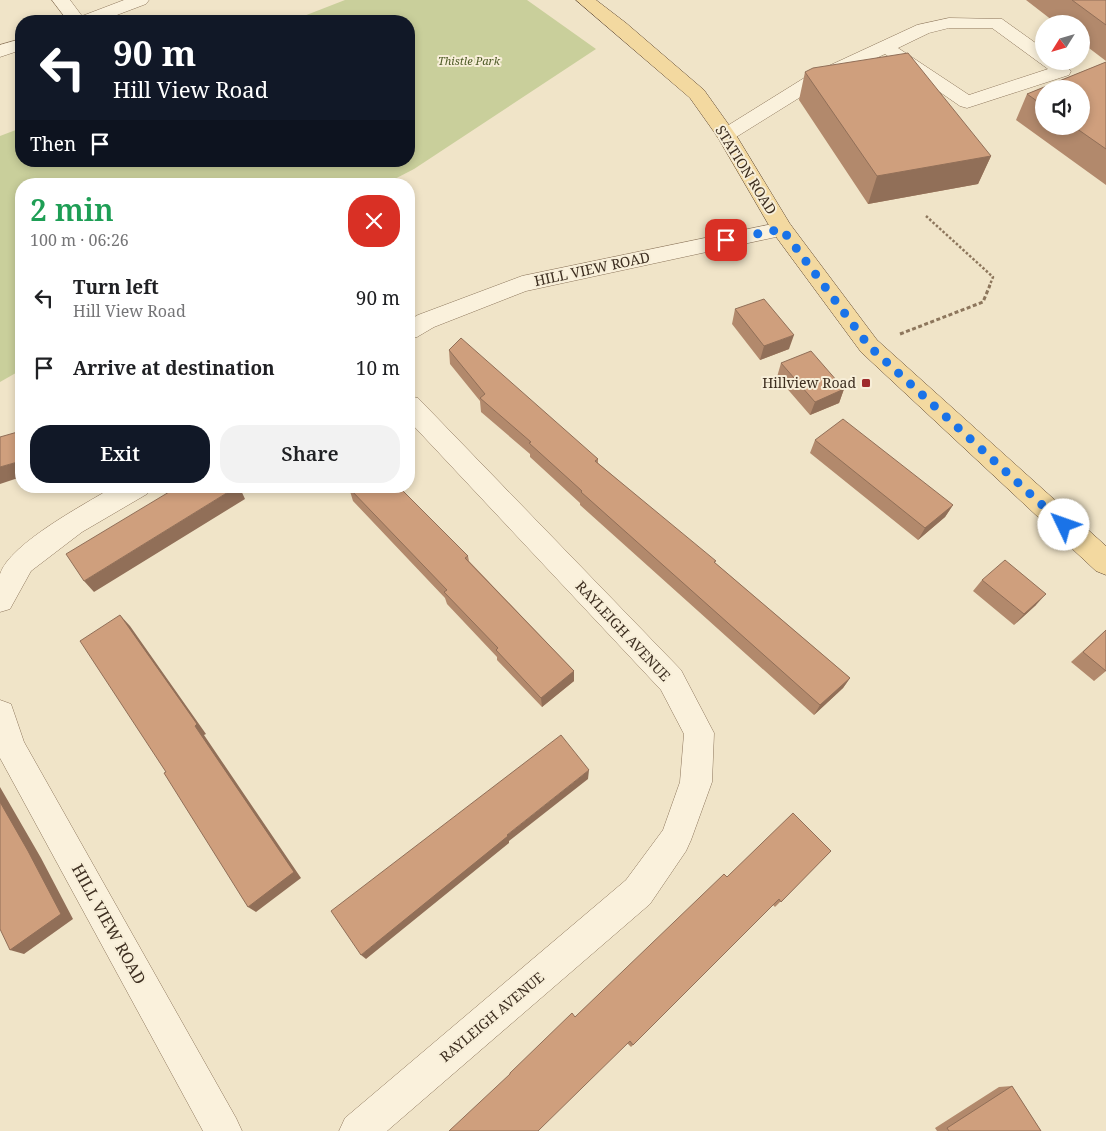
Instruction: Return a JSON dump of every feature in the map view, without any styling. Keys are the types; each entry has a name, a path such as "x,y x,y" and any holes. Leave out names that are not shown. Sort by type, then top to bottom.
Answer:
{"main road":[{"name":"STATION ROAD","path":"585,0 620,27 697,94 726,135 782,229 869,346 1106,563"}],"street":[{"path":"61,0 73,15"},
{"path":"101,15 140,0"},
{"path":"726,135 816,79 923,29 950,23 996,22 1035,51"},
{"path":"0,51 15,46"},
{"path":"884,46 967,102 1062,71 1061,70"},
{"name":"HILL VIEW ROAD","path":"415,327 426,321 522,284 782,229"},
{"name":"RAYLEIGH AVENUE","path":"358,1131 638,892 675,840 696,782 699,733 671,680 415,411"},
{"path":"0,600 21,563 73,524 126,493"},
{"name":"HILL VIEW ROAD","path":"0,714 12,748 223,1131"}],"path":[{"path":"869,346 982,302 993,277 926,216"}],"green space":[{"name":"Thistle Park","path":"345,0 527,0 596,49 414,169 397,178 15,178 15,373 0,382 0,136 15,130 15,167 415,167 415,15 306,15"}],"building":[{"path":"1072,0 1106,0 1106,25"},
{"path":"908,53 991,156 877,176 805,72 813,68"},
{"path":"1106,62 1106,149 1086,135 1090,135 1090,80 1062,80"},
{"path":"1035,91 1035,100 1027,94"},
{"path":"764,299 794,335 764,346 735,309"},
{"path":"461,338 598,459 595,461 716,561 714,562 850,678 820,705 581,492 529,443 531,442 480,398 485,394 449,350"},
{"path":"811,351 844,389 815,402 781,363"},
{"path":"843,419 953,505 925,528 815,440"},
{"path":"15,433 15,463 0,467 0,437"},
{"path":"167,493 227,493 84,581 66,554"},
{"path":"354,493 405,493 468,556 465,558 574,671 541,698 496,650 498,648 444,592 447,590"},
{"path":"1005,560 1046,594 1024,614 982,580"},
{"path":"120,615 197,724 195,726 294,872 248,907 164,773 166,772 80,641"},
{"path":"1106,630 1106,671 1083,652"},
{"path":"561,735 589,770 361,955 331,911"},
{"path":"0,802 61,914 10,950 0,929"},
{"path":"793,813 831,851 781,902 779,899 633,1045 630,1041 538,1131 449,1131 572,1013 575,1017 724,874 727,877"},
{"path":"1012,1086 1041,1131 949,1131 947,1128"}],"place":[{"name":"Hillview Road","path":"866,383"}],"route":[{"path":"726,240 782,229 869,346 1064,525"}]}
